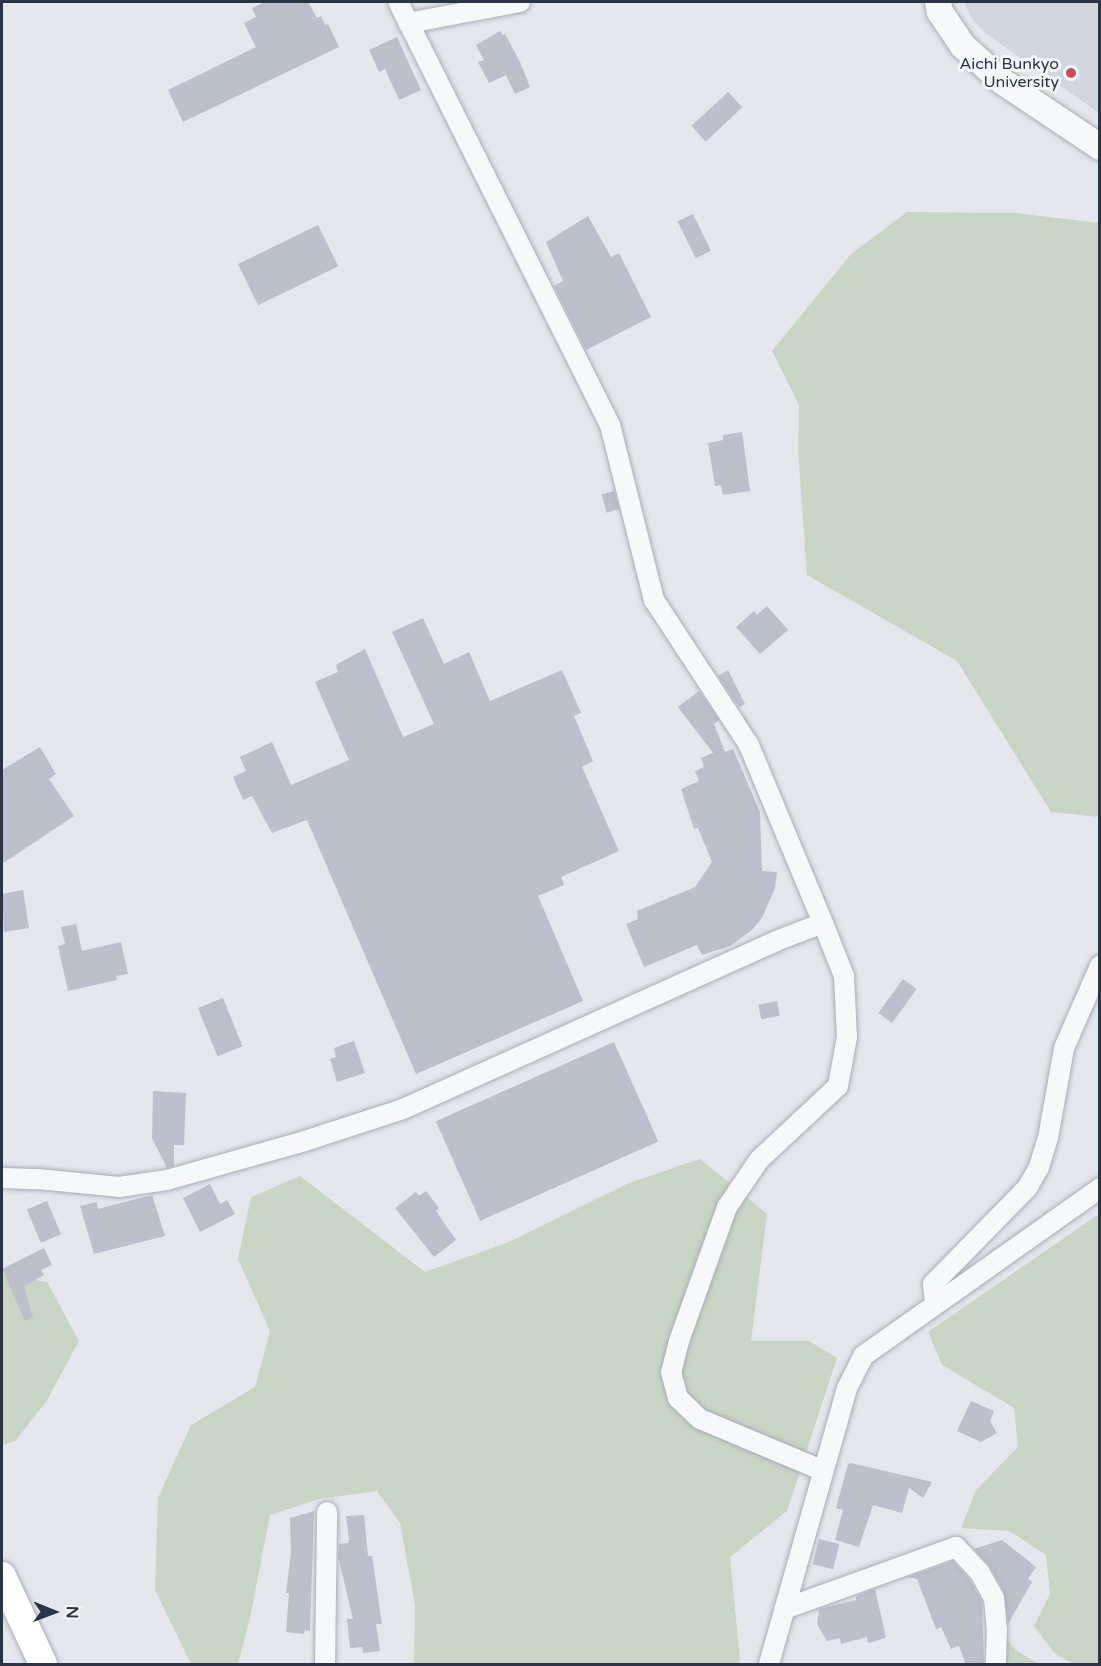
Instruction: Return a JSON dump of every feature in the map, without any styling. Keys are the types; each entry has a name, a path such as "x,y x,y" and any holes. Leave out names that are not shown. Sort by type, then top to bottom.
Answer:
{"main road":[{"path":"2,1576 43,1665"}],"street":[{"path":"398,2 610,425 654,600 749,745 844,976 847,1037 838,1086 759,1160 727,1207 679,1341 671,1372 678,1398 700,1419 824,1471"},
{"path":"408,22 520,2"},
{"path":"938,2 940,12 963,46 1003,82 1100,147"},
{"path":"2,1178 119,1187 166,1180 304,1141 404,1109 776,941 823,923"},
{"path":"935,1303 933,1284 1027,1188 1039,1167 1048,1138 1064,1047 1100,966"},
{"path":"769,1665 847,1388 863,1356 1100,1188"},
{"path":"325,1665 327,1512"},
{"path":"784,1609 956,1547 980,1573 994,1598 997,1630 996,1665"}],"shaded area":[{"name":"Aichi Bunkyo University","path":"964,2 1099,2 1099,113 985,33 972,19"}],"green space":[{"path":"907,212 1015,213 1099,223 1099,817 1051,812 957,661 807,575 798,450 799,405 772,351 851,254"},
{"path":"700,1159 767,1214 751,1341 809,1341 837,1358 787,1511 730,1557 740,1660 738,1664 414,1664 415,1605 400,1523 377,1491 319,1499 270,1515 250,1618 238,1664 191,1664 155,1590 158,1498 191,1425 255,1387 270,1331 238,1259 251,1197 300,1176 425,1272 509,1242 629,1183"},
{"path":"1096,1216 1100,1217 1099,1664 1074,1664 1055,1654 1034,1626 1050,1594 1046,1555 1009,1531 961,1528 976,1490 1018,1447 1014,1408 942,1365 928,1332"},
{"path":"2,1274 47,1282 79,1341 46,1402 15,1441 2,1445"},
{"path":"1005,1638 1017,1651 1039,1664 1002,1664"}],"building":[{"path":"265,2 308,2 317,18 321,16 325,25 328,24 339,47 183,122 168,90 256,47 244,23 256,17 252,8"},
{"path":"500,31 503,35 505,34 520,62 530,87 515,94 506,75 489,83 478,62 484,60 476,45"},
{"path":"397,37 421,90 399,100 385,69 379,72 369,50"},
{"path":"728,92 742,107 706,141 691,126"},
{"path":"693,214 711,251 696,258 678,221"},
{"path":"588,216 611,257 619,253 651,317 586,350 554,286 563,281 546,242"},
{"path":"318,225 338,266 258,305 238,264"},
{"path":"742,432 750,491 723,495 721,485 715,486 708,443 723,440 723,435"},
{"path":"614,491 619,509 607,513 602,495"},
{"path":"767,606 788,630 760,654 736,627 754,611 757,615"},
{"path":"423,618 444,664 469,652 490,701 562,670 581,713 574,716 593,761 582,767 619,851 561,877 564,885 538,896 583,1001 416,1074 307,820 272,833 252,796 243,800 233,777 246,771 240,757 272,742 291,785 349,760 315,682 338,672 336,665 365,649 403,737 434,724 392,632"},
{"path":"728,670 745,704 739,707 718,676"},
{"path":"699,691 719,720 714,724 725,752 733,749 760,812 762,871 777,872 775,888 762,918 752,930 730,946 702,955 697,945 644,967 626,924 638,919 637,911 695,887 712,862 698,828 694,829 681,789 699,781 695,771 704,767 701,758 713,753 678,707"},
{"path":"40,747 56,774 49,779 74,816 2,864 2,770"},
{"path":"23,890 29,928 4,932 2,894"},
{"path":"76,924 82,951 121,942 128,974 116,976 117,980 68,991 58,946 65,944 61,927"},
{"path":"903,979 917,989 892,1023 878,1013"},
{"path":"223,998 242,1046 217,1056 198,1008"},
{"path":"777,1001 780,1016 761,1019 758,1005"},
{"path":"354,1041 365,1073 337,1082 330,1059 336,1057 334,1048"},
{"path":"614,1042 658,1142 480,1221 436,1121"},
{"path":"153,1091 186,1093 184,1145 174,1145 174,1166 167,1168 152,1138"},
{"path":"210,1184 220,1204 227,1200 235,1214 200,1232 183,1198"},
{"path":"426,1191 439,1208 436,1211 456,1240 434,1257 395,1208 416,1192 419,1196"},
{"path":"152,1195 165,1236 94,1254 80,1206 97,1202 98,1209"},
{"path":"47,1201 61,1234 41,1243 27,1210"},
{"path":"44,1248 52,1265 41,1270 44,1275 24,1287 33,1318 25,1321 2,1269"},
{"path":"971,1401 994,1411 990,1421 997,1433 981,1442 957,1431"},
{"path":"848,1464 932,1482 923,1498 909,1488 902,1513 873,1505 859,1547 835,1540 843,1510 836,1508"},
{"path":"314,1511 310,1631 305,1630 304,1634 286,1632 289,1593 286,1593 291,1553 290,1518"},
{"path":"364,1515 368,1556 372,1556 382,1624 376,1624 380,1651 363,1653 362,1647 350,1648 347,1619 353,1619 338,1556 339,1544 348,1543 349,1540 346,1516"},
{"path":"819,1539 839,1544 833,1569 813,1564"},
{"path":"1002,1540 1036,1567 1028,1579 1032,1582 1008,1624 1004,1592 990,1567 974,1549"},
{"path":"953,1561 970,1580 982,1602 984,1665 966,1665 959,1646 951,1649 941,1627 936,1629 917,1579 908,1577"},
{"path":"875,1589 886,1638 868,1643 867,1637 841,1644 840,1638 827,1641 817,1624 819,1609 856,1600 856,1596"}],"place":[{"name":"Aichi Bunkyo University","path":"1071,73"}]}
